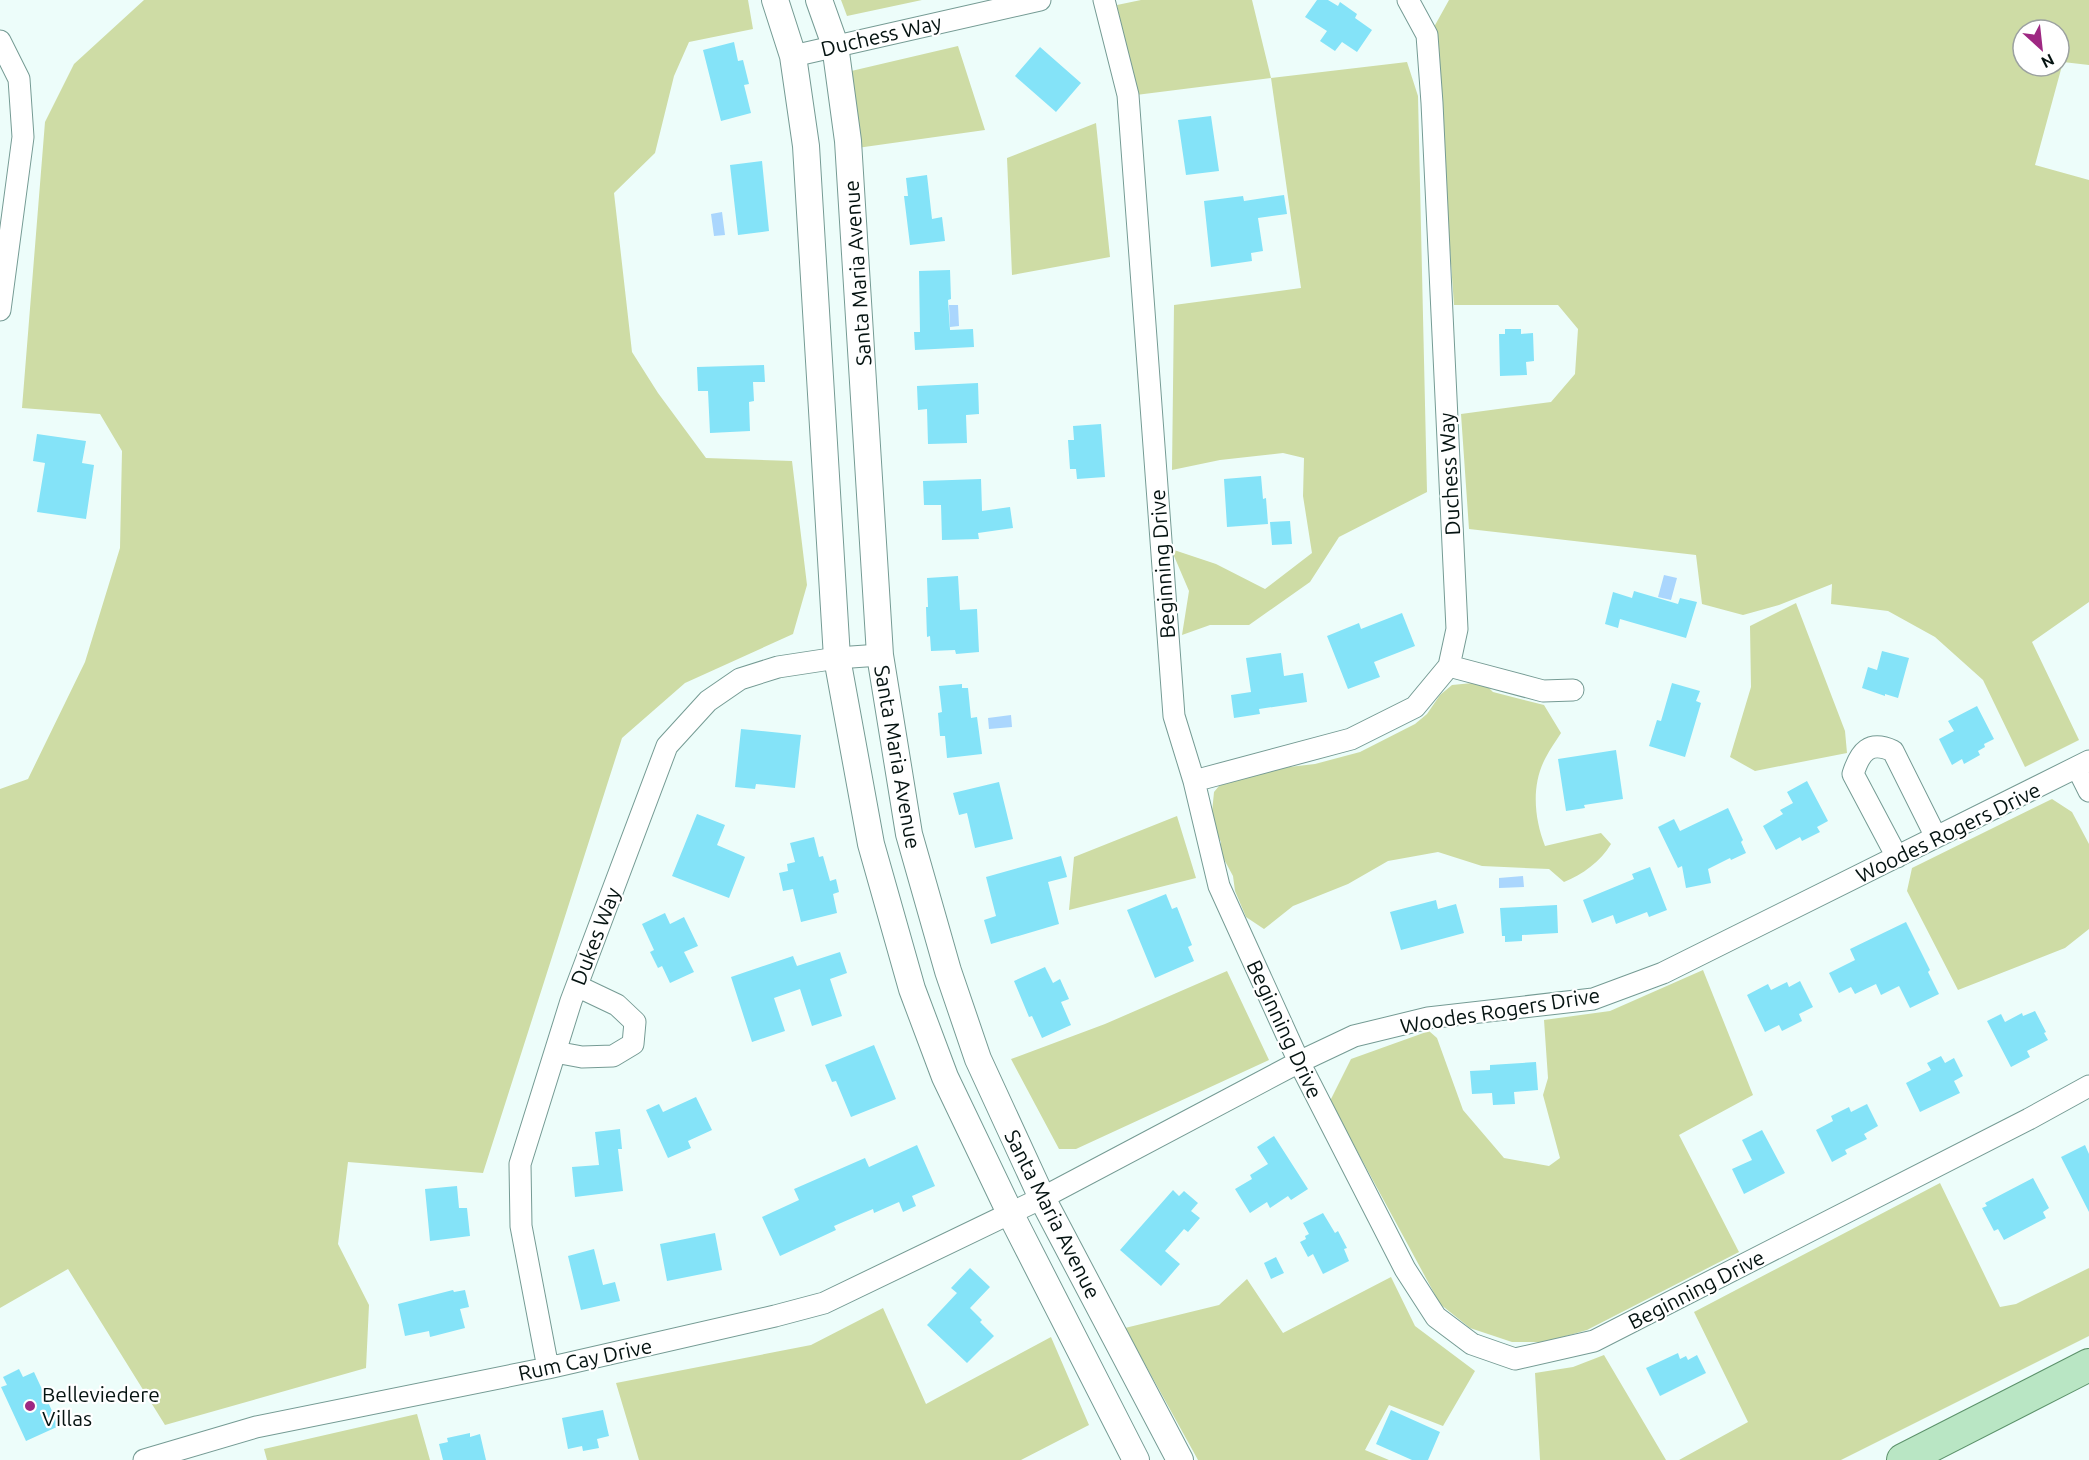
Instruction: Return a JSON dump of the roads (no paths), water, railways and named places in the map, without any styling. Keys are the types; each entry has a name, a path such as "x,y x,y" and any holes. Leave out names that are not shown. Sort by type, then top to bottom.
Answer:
{"main road":[{"path":"1903,1460 2089,1365"}],"street":[{"name":"Santa Maria Avenue","path":"775,0 793,56 806,146 837,658 871,844 912,989 945,1077 1010,1213 1136,1460"},
{"name":"Santa Maria Avenue","path":"819,0 835,45 848,141 880,656 909,834 948,971 978,1059 1042,1197 1180,1460"},
{"name":"Duchess Way","path":"793,56 1040,0"},
{"name":"Beginning Drive","path":"1104,0 1128,95 1174,716 1194,781 1219,886 1299,1062 1406,1269 1436,1317 1472,1344 1515,1359 1594,1341 2029,1119 2089,1086"},
{"name":"Duchess Way","path":"1194,781 1351,739 1415,707 1449,666 1456,629 1432,103 1427,35 1408,0"},
{"path":"0,42 19,79 22,137 0,310"},
{"name":"Dukes Way","path":"548,1368 521,1226 520,1164 577,986 667,746 708,701 740,679 778,667 837,658 880,656"},
{"path":"1449,666 1543,691 1573,690"},
{"path":"1897,856 1853,774 1858,756 1868,749 1884,747 1893,751 1936,837"},
{"path":"2083,764 2089,791"},
{"name":"Woodes Rogers Drive","path":"1010,1213 1299,1062 1354,1036 1428,1018 1593,999 1663,973 2083,764"},
{"path":"555,1052 582,1057 613,1056 633,1044 635,1022 617,1005 577,986"},
{"name":"Rum Cay Drive","path":"144,1460 256,1427 548,1368 824,1303 1010,1213"}],"water":[{"path":"722,212 725,235 714,236 711,214"},
{"path":"949,305 958,305 959,326 950,327"},
{"path":"1664,575 1677,578 1671,600 1658,597"},
{"path":"1011,715 1012,727 989,729 988,718"},
{"path":"1523,876 1524,887 1499,888 1499,878"}],"place":[{"name":"Belleviedere Villas","path":"30,1406"}]}
